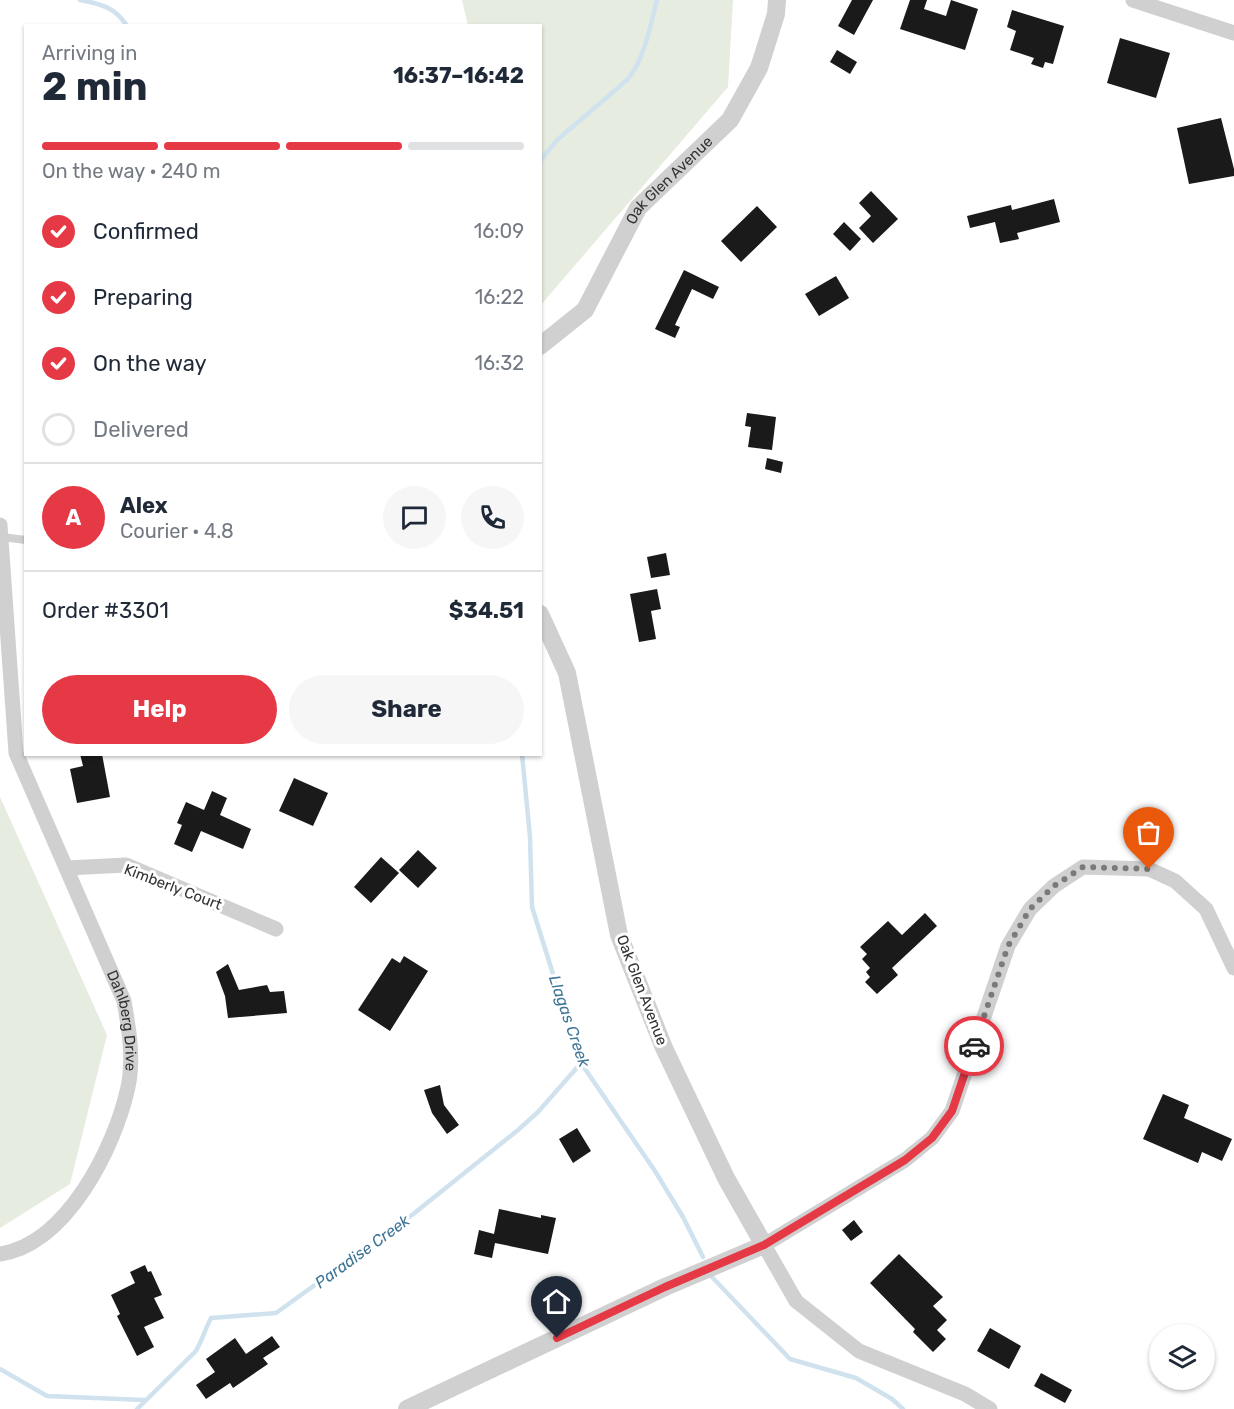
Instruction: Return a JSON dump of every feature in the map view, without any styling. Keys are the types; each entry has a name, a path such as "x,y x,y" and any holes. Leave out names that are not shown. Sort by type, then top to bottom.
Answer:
{"street":[{"name":"Oak Glen Avenue","path":"542,344 585,310 638,208 730,120 759,68 776,14 777,0"},
{"path":"1133,0 1234,33"},
{"name":"Dahlberg Drive","path":"0,525 16,753 124,1001 131,1038 128,1086 101,1162 72,1208 48,1230 15,1251 0,1254"},
{"name":"Oak Glen Avenue","path":"542,618 567,673 620,935 664,1048 726,1178 764,1245"},
{"name":"Kimberly Court","path":"67,868 126,865 276,929"},
{"path":"406,1409 665,1287 764,1245 905,1160 932,1138 952,1111 1008,946 1030,909 1054,886 1083,867 1149,869 1175,881 1206,909 1234,968"},
{"path":"764,1245 796,1301 860,1351 965,1394 990,1409"}],"lane":[{"path":"1,537 24,540"}],"shaded area":[{"path":"462,0 733,0 728,87 542,304 542,24 468,24"},
{"path":"0,797 107,1035 70,1184 0,1228"}],"building":[{"path":"852,0 873,0 854,35 838,26"},
{"path":"910,0 927,0 924,9 946,16 951,0 978,9 965,50 900,29"},
{"path":"1012,10 1064,26 1053,64 1045,62 1043,68 1031,64 1034,58 1010,50 1016,31 1007,27"},
{"path":"1120,38 1170,53 1156,98 1107,83"},
{"path":"837,50 857,62 850,74 830,62"},
{"path":"1221,118 1234,176 1189,184 1177,128"},
{"path":"871,191 898,219 873,243 859,228 871,216 859,203"},
{"path":"1054,199 1060,222 1017,233 1019,239 1000,243 995,222 970,228 967,216 1011,205 1012,210"},
{"path":"757,206 777,227 741,262 721,241"},
{"path":"844,222 861,239 850,251 833,234"},
{"path":"684,270 719,287 713,299 692,289 675,325 680,327 675,338 655,329"},
{"path":"836,276 849,298 819,316 805,294"},
{"path":"747,413 776,417 772,450 748,447 751,427 745,426"},
{"path":"767,458 783,462 781,473 765,469"},
{"path":"666,553 670,575 651,578 647,557"},
{"path":"657,589 661,609 651,611 656,639 639,642 630,594"},
{"path":"80,756 102,756 110,797 77,803 70,769 83,766"},
{"path":"294,778 328,793 313,826 279,811"},
{"path":"212,791 227,798 220,815 251,829 243,849 201,831 192,852 174,844 182,825 177,823 186,802 204,810"},
{"path":"418,850 437,868 418,888 399,870"},
{"path":"381,857 399,873 371,903 354,887"},
{"path":"925,913 937,926 892,968 898,975 877,994 865,982 870,977 866,972 870,968 862,959 867,954 860,947 888,921 902,935"},
{"path":"404,956 428,971 390,1031 358,1010 392,958 400,963"},
{"path":"228,964 239,990 267,985 270,992 284,991 287,1013 228,1018 225,996 216,972"},
{"path":"440,1085 444,1105 459,1125 447,1134 432,1113 424,1090"},
{"path":"1163,1094 1189,1105 1184,1118 1232,1139 1222,1161 1202,1152 1198,1163 1143,1139"},
{"path":"577,1128 591,1151 573,1163 559,1139"},
{"path":"499,1209 541,1218 541,1215 556,1218 548,1254 495,1243 492,1258 474,1254 479,1230 494,1234"},
{"path":"854,1220 863,1232 851,1241 842,1230"},
{"path":"899,1254 943,1297 933,1306 947,1320 937,1330 946,1339 933,1352 913,1332 915,1329 870,1283"},
{"path":"145,1265 148,1272 151,1271 162,1295 154,1298 164,1318 144,1327 154,1347 137,1356 117,1316 120,1314 111,1295 135,1283 130,1272"},
{"path":"990,1328 1021,1346 1009,1369 977,1351"},
{"path":"272,1336 280,1347 263,1358 268,1364 233,1388 230,1383 206,1399 196,1385 215,1372 206,1359 235,1338 246,1354"},
{"path":"1041,1373 1072,1390 1065,1403 1034,1386"}],"waterway":[{"path":"80,0 107,7 118,14 125,24"},
{"name":"Llagas Creek","path":"542,159 557,140 627,80 633,72 646,42 657,0"},
{"name":"Llagas Creek","path":"522,756 530,837 532,907 581,1063 655,1171 683,1217 703,1257"},
{"name":"Paradise Creek","path":"137,1409 195,1352 211,1318 276,1313 412,1215 518,1130 538,1112 581,1063"},
{"name":"Llagas Creek","path":"711,1276 790,1359 856,1378 892,1399 903,1409"},
{"path":"0,1369 47,1396 144,1400"}],"way so far":[{"path":"974,1046 1008,946 1030,909 1054,886 1083,867 1149,869"}],"route":[{"path":"557,1338 665,1287 764,1245 905,1160 932,1138 952,1111 974,1046"}]}
